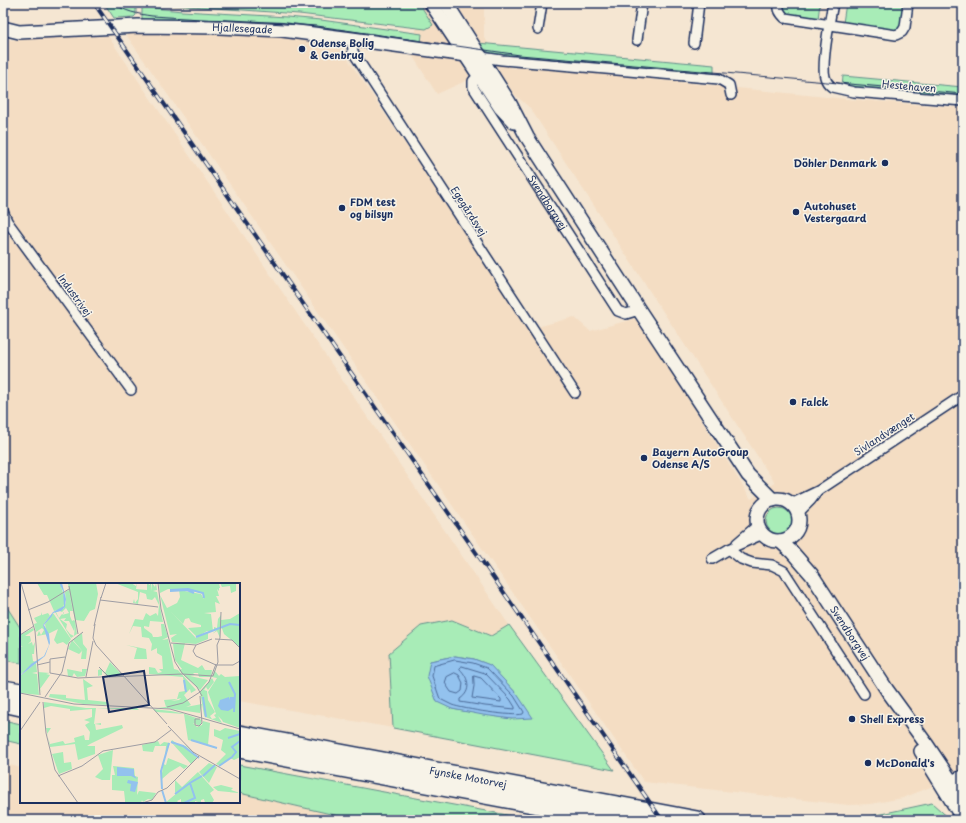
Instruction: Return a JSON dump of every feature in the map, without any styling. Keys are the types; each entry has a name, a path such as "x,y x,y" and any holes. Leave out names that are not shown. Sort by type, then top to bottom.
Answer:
{"highway":[{"path":"3,689 20,692"},
{"path":"3,703 20,707"},
{"name":"Fynske Motorvej","path":"240,734 697,820"},
{"name":"Fynske Motorvej","path":"240,749 619,820"}],"main road":[{"name":"Svendborgvej","path":"431,3 500,107 527,137"},
{"name":"Svendborgvej","path":"446,3 509,102 527,137 748,475 762,507"},
{"name":"Hjallesegade","path":"3,28 19,32 138,26 219,27 282,30 352,38 481,57"},
{"name":"Svendborgvej","path":"748,475 773,500"},
{"path":"773,500 784,500 795,508 799,520 795,533 780,541 770,540 760,530 757,518 765,503 773,500"},
{"name":"Svendborgvej","path":"795,533 800,550 812,575 887,690 955,787 963,819"},
{"name":"Svendborgvej","path":"780,541 812,575"}],"street":[{"path":"538,29 542,3"},
{"path":"637,40 642,3"},
{"path":"694,43 699,3"},
{"path":"779,3 778,8 785,18 896,35 902,32 905,27 908,3"},
{"name":"Hestehaven","path":"833,3 824,66 825,78 832,88 854,92 963,102"},
{"name":"Egegårdsvej","path":"352,38 353,52 575,393"},
{"path":"481,57 719,79 729,85 730,95"},
{"name":"Svendborgvej","path":"479,75 473,81 473,87 618,311 626,314 639,310"},
{"name":"Industrivej","path":"3,211 131,390"},
{"name":"Sivlandvænget","path":"795,508 811,500 818,491 963,395"},
{"path":"712,559 760,530"},
{"path":"729,549 741,559 752,563 772,565 784,571 864,694"}],"shaded area":[{"path":"356,3 484,3 484,38 511,68 532,67 846,99 963,108 963,774 903,798 870,804 849,805 644,782 125,33 237,34 327,40 339,46 530,329 574,317 590,331 637,318 751,499 775,483 530,108 514,94 507,84 472,78 437,94 412,55 416,27 353,20"},
{"path":"108,36 509,625 491,636 452,620 421,626 389,653 393,728 240,701 240,583 20,583 20,627 3,601 3,37 11,40"},
{"path":"3,763 20,768 20,803 240,803 240,793 357,820 3,820"}],"green space":[{"path":"104,3 132,3 136,6 136,15 134,17 114,18"},
{"path":"145,3 419,3 433,25 426,29 299,14"},
{"path":"783,3 820,3 818,19 788,14 782,8"},
{"path":"846,3 903,3 901,26 895,31 843,23"},
{"path":"142,8 182,11 321,20 422,34 421,43 142,20"},
{"path":"478,43 714,65 714,74 499,56 487,51"},
{"path":"843,76 963,87 963,97 842,86"},
{"path":"779,508 788,512 792,521 788,530 779,534 770,530 766,521 770,512"},
{"path":"3,601 20,627 20,663 3,660"},
{"path":"452,620 491,636 509,625 614,770 393,728 389,653 421,626","holes":["455,656 474,659 489,665 517,694 512,719 452,709 430,661"]},
{"path":"3,720 20,724 20,744 3,741"},
{"path":"240,765 534,820 357,820 240,793"},
{"path":"932,803 951,820 834,820 867,817"}],"water":[{"path":"455,656 474,659 490,665 517,694 533,718 512,719 483,715 452,709 437,702 427,676 430,661"}],"tram line":[{"path":"113,3 127,11 152,16 317,26 520,55 963,94"}],"railway":[{"path":"94,3 662,820"}],"place":[{"name":"Odense Bolig & Genbrug","path":"302,49"},
{"name":"Döhler Denmark","path":"885,163"},
{"name":"FDM test og bilsyn","path":"342,208"},
{"name":"Autohuset Vestergaard","path":"796,212"},
{"name":"Falck","path":"793,402"},
{"name":"Bayern AutoGroup Odense A/S","path":"644,458"},
{"name":"Shell Express","path":"852,719"},
{"name":"McDonald's","path":"868,763"}]}
